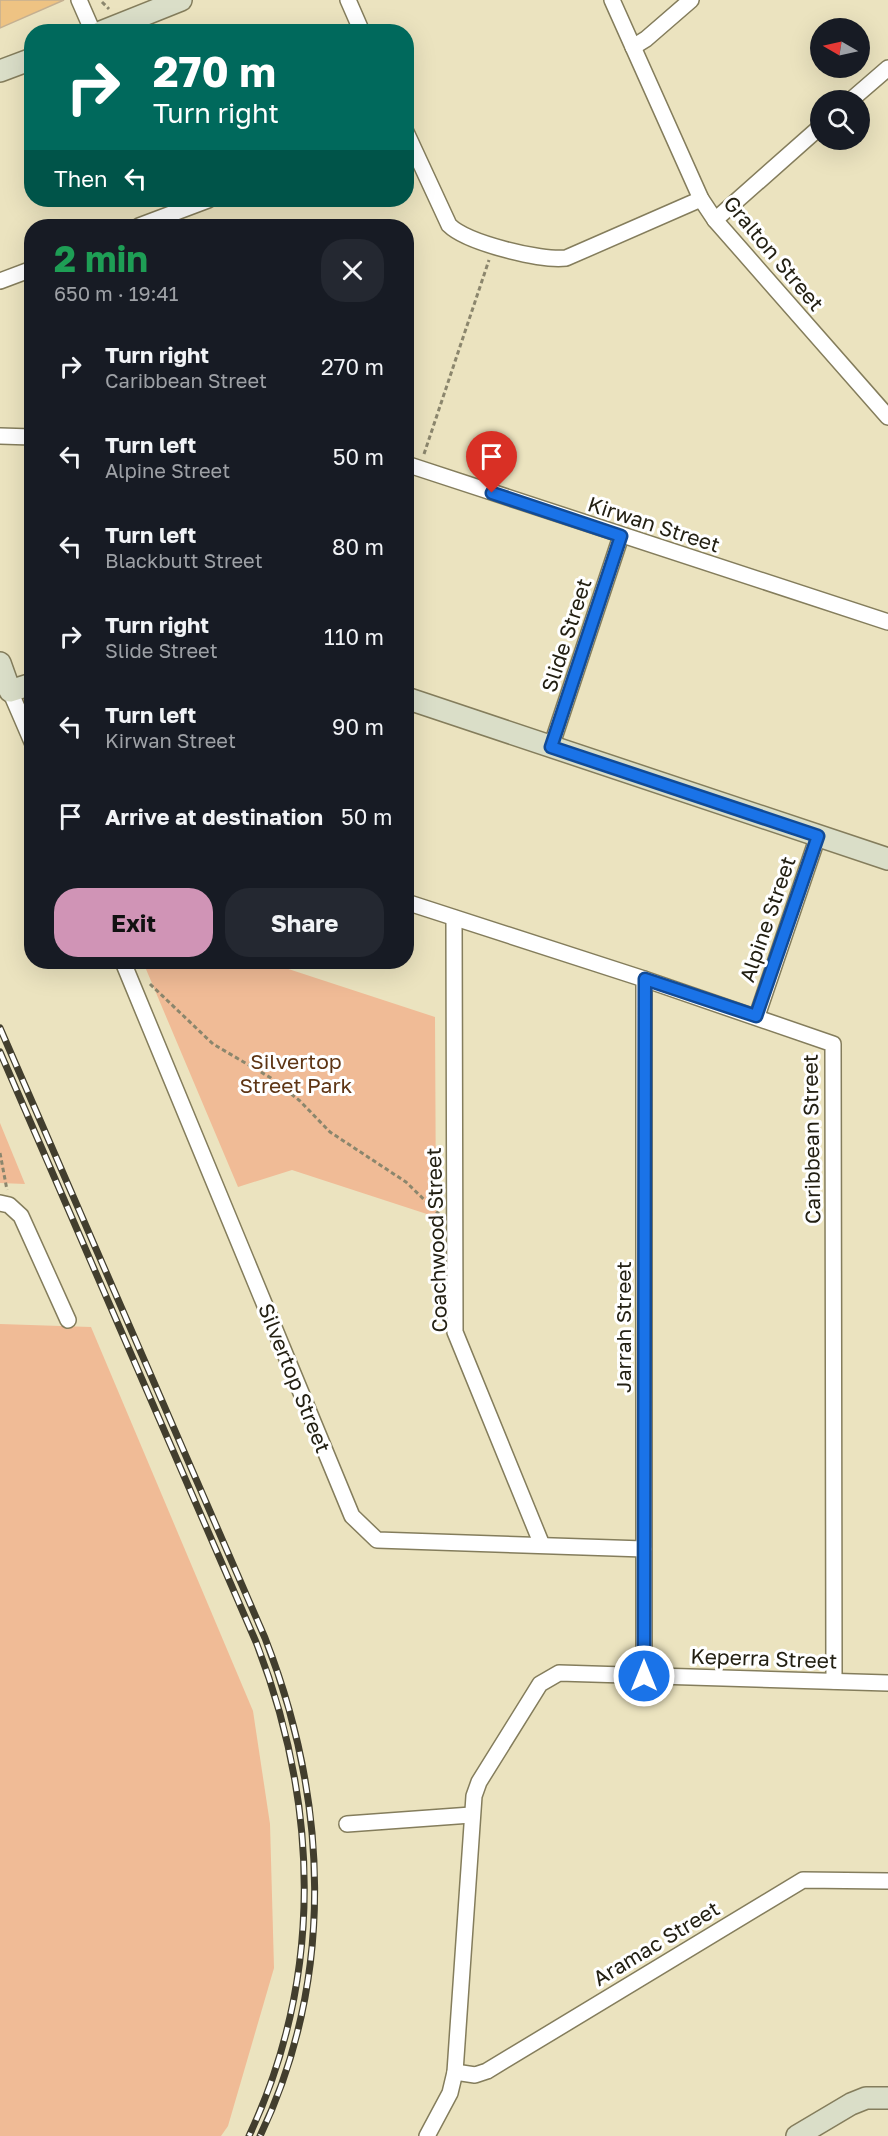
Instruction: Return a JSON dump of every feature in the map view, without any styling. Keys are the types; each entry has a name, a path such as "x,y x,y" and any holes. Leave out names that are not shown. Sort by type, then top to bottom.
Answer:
{"street":[{"path":"79,0 90,24"},
{"path":"120,24 181,0"},
{"path":"348,0 358,24"},
{"name":"Gralton Street","path":"612,0 678,152 701,199 715,220 888,417"},
{"path":"633,47 646,39 691,0"},
{"path":"0,71 24,62"},
{"path":"863,90 888,68"},
{"path":"715,220 810,136"},
{"path":"414,149 449,225 460,233 522,254 551,260 566,258 701,199"},
{"path":"158,219 189,207"},
{"path":"0,281 24,271"},
{"path":"0,436 24,437"},
{"name":"Kirwan Street","path":"414,467 888,622"},
{"name":"Slide Street","path":"551,747 621,536"},
{"path":"0,663 24,723"},
{"path":"10,691 24,687"},
{"path":"414,701 888,859"},
{"name":"Alpine Street","path":"756,1016 818,836"},
{"name":"Caribbean Street","path":"414,905 645,979 833,1044 834,1681"},
{"name":"Coachwood Street","path":"454,918 455,1332 542,1545"},
{"name":"Silvertop Street","path":"126,969 352,1516 377,1540 644,1549"},
{"name":"Jarrah Street","path":"644,1676 645,979"},
{"path":"4,1204 21,1216 68,1320"},
{"name":"Keperra Street","path":"428,2136 450,2093 455,2072 474,1796 479,1782 540,1684 559,1673 888,1683"},
{"path":"347,1824 471,1815"},
{"name":"Aramac Street","path":"455,2072 475,2075 487,2071 803,1880 888,1881"},
{"path":"797,2136 851,2104 866,2098 888,2098"}],"path":[{"path":"102,2 110,10"},
{"path":"424,454 492,252"},
{"path":"146,985 149,984 213,1044 271,1078 300,1101 330,1132 406,1182 436,1212 454,1222"},
{"path":"0,1153 4,1204"}],"green space":[{"name":"Silvertop Street Park","path":"146,969 288,969 435,1017 436,1217 292,1170 238,1187"},
{"path":"0,1123 25,1184 0,1183"},
{"path":"0,1324 91,1327 253,1711 270,1824 274,1968 228,2126 221,2136 0,2136"}],"building":[{"path":"0,0 64,0 0,28"}],"railway":[{"path":"0,1028 265,1638 286,1699 301,1761 311,1824 315,1888 312,1951 302,2014 285,2076 260,2136"},
{"path":"0,1052 256,1642 277,1703 292,1765 301,1827 304,1890 301,1952 291,2014 273,2075 249,2136"}],"route":[{"path":"492,493 621,536 551,747 818,836 756,1016 645,979 644,1676"}]}
